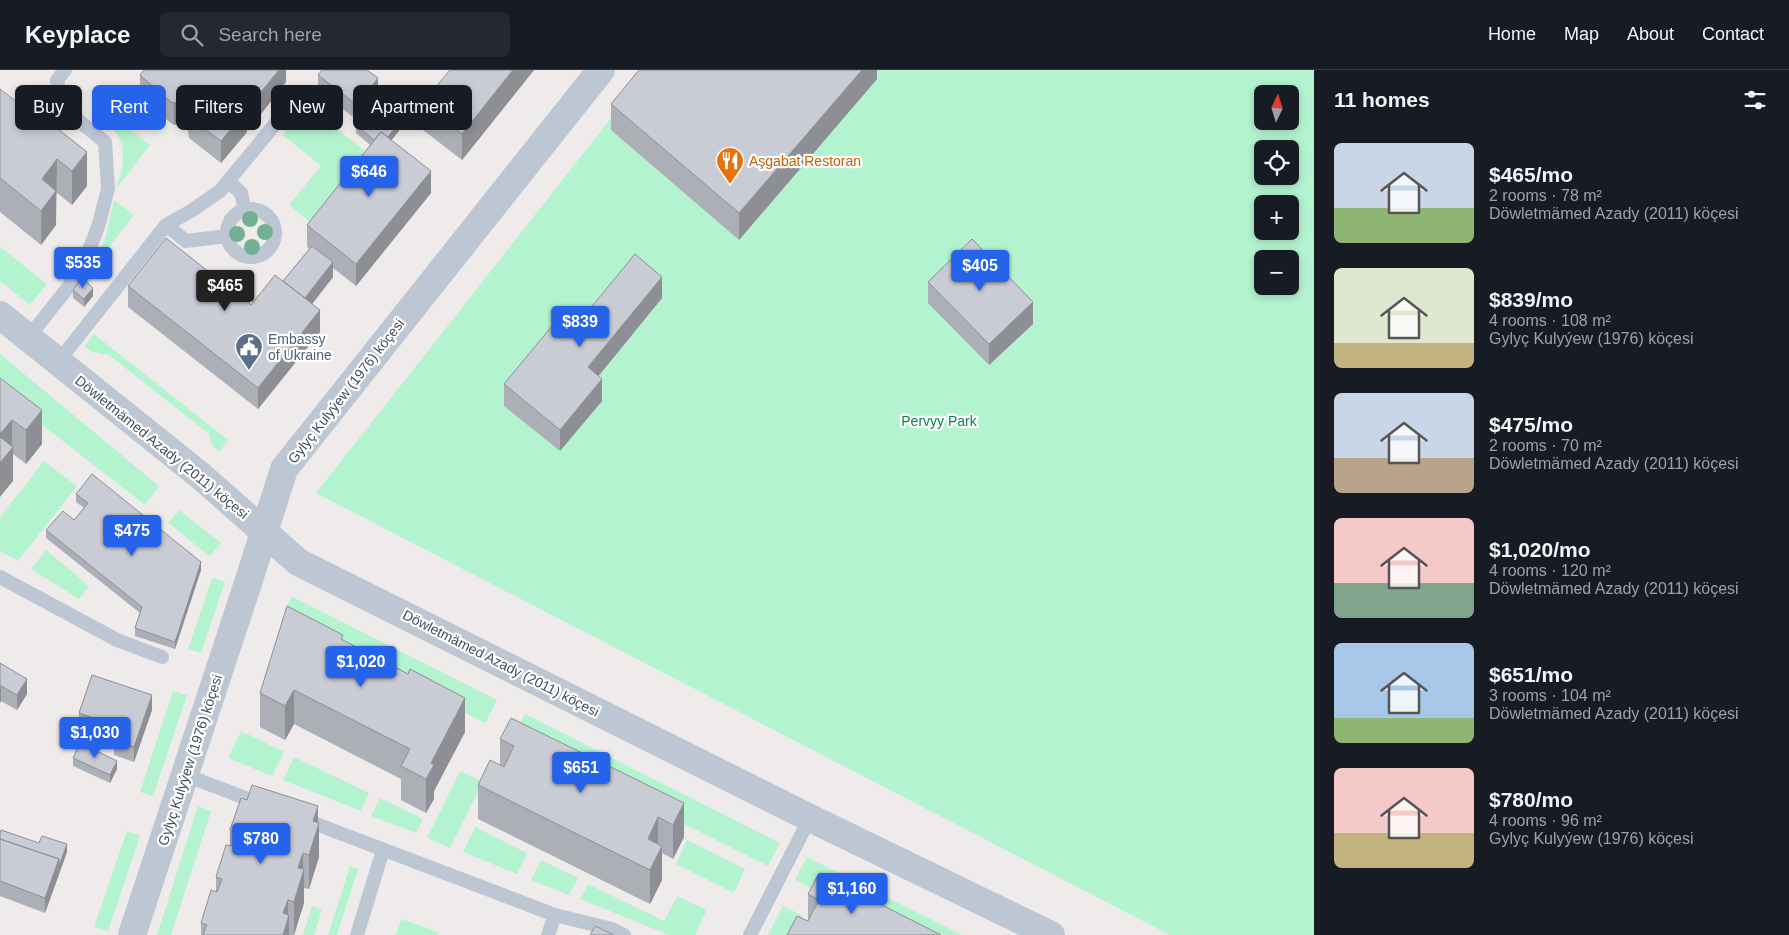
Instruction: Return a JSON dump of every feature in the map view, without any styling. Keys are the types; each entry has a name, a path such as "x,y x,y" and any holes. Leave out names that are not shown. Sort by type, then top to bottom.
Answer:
{"street":[{"name":"Gylyç Kulyýew (1976) köçesi","path":"132,935 284,469 600,70"},
{"name":"Döwletmämed Azady (2011) köçesi","path":"0,316 202,478 298,562 810,818 1052,935"}],"lane":[{"path":"28,338 70,285 82,266 98,227 108,189 105,142 62,107 57,80 65,70"},
{"path":"58,362 166,225 192,211 220,191 271,129"},
{"path":"228,181 241,193 245,210"},
{"path":"245,210 260,211 271,220 276,232 272,246 262,255 249,257 236,253 228,241 230,221 245,210"},
{"path":"166,225 186,241 227,236"},
{"path":"0,577 117,640 162,658"},
{"path":"184,775 273,808"},
{"path":"291,815 555,915 612,929 624,935"},
{"path":"750,935 810,818"},
{"path":"357,935 383,850"},
{"path":"548,935 555,915"}],"green space":[{"name":"Pervyy Park","path":"649,70 1314,70 1314,935 1170,935 316,493"},
{"path":"113,130 131,130 150,145 116,189 123,163 123,152"},
{"path":"287,130 338,130 370,155 314,225 289,205 321,166 283,135"},
{"path":"114,200 134,215 94,267 106,236"},
{"path":"0,247 47,284 30,305 0,281"},
{"path":"94,334 228,440 219,452 212,445 209,434 109,355 92,352 84,346"},
{"path":"0,354 159,486 145,505 0,392"},
{"path":"44,461 77,486 18,561 0,551 0,517"},
{"path":"179,510 221,543 210,556 168,523"},
{"path":"46,550 89,586 79,599 31,569"},
{"path":"212,578 225,582 201,653 188,649"},
{"path":"291,596 497,700 485,723 282,621"},
{"path":"173,691 187,695 153,796 140,792"},
{"path":"525,714 780,843 768,866 513,738"},
{"path":"241,731 284,752 272,776 228,758"},
{"path":"294,757 369,793 361,811 283,780"},
{"path":"460,771 483,782 450,848 427,838"},
{"path":"380,798 423,819 416,833 371,816"},
{"path":"198,806 211,811 171,935 157,935"},
{"path":"475,827 527,853 517,874 463,852"},
{"path":"127,831 140,836 108,931 94,927"},
{"path":"687,840 745,869 734,893 676,864"},
{"path":"807,857 962,935 905,935 795,880"},
{"path":"541,860 578,878 569,895 531,880"},
{"path":"350,866 358,869 337,935 328,935"},
{"path":"588,884 664,921 677,896 707,910 695,935 669,935 580,899"},
{"path":"312,906 322,909 314,935 303,935"},
{"path":"783,906 803,916 793,935 768,935"},
{"path":"401,919 440,933 436,935 396,935"}],"building":[{"path":"144,70 279,70 261,92 261,85 176,85 176,102 174,103 166,98 166,85 151,85 140,75"},
{"path":"322,70 367,70 378,78 373,85 353,85 353,102 343,94 343,85 331,85 318,75"},
{"path":"450,70 513,70 472,121 472,85 438,85"},
{"name":"Aşgabat Restoran","path":"639,70 862,70 739,213 611,104"},
{"path":"0,89 15,101 15,130 59,130 87,152 72,171 57,159 42,179 56,191 41,211 0,178"},
{"path":"206,130 230,130 221,141"},
{"path":"362,130 394,130 388,137 381,132 374,140"},
{"path":"457,130 465,130 462,134"},
{"path":"381,132 431,171 356,264 307,225"},
{"name":"Embassy of Ukraine","path":"166,238 251,305 275,275 320,310 258,388 128,286"},
{"path":"972,239 1033,302 989,344 928,282"},
{"path":"312,246 333,262 305,298 283,281"},
{"path":"635,254 662,277 588,367 602,379 560,430 504,384 552,326 566,338"},
{"path":"82,278 93,288 84,299 73,290"},
{"path":"0,378 42,410 26,430 12,420 0,434"},
{"path":"0,437 13,447 0,463"},
{"path":"92,474 201,562 175,642 135,628 142,607 46,530 63,511 74,520 88,503 76,494"},
{"path":"287,606 343,635 341,639 408,674 410,669 465,698 431,763 434,765 426,779 401,766 410,749 294,690 285,706 260,693"},
{"path":"0,663 27,679 17,695 1,686 0,688"},
{"path":"92,675 152,695 134,747 114,740 119,727 79,713"},
{"path":"511,718 684,803 673,825 658,817 648,839 662,846 650,870 478,785 490,760 504,767 514,746 500,739"},
{"path":"80,743 117,761 110,775 73,758"},
{"path":"252,785 318,806 313,821 319,823 309,855 303,853 298,868 304,869 294,902 288,900 283,913 289,915 283,935 203,935 207,925 201,923 211,890 217,892 222,879 216,877 226,845 232,846 236,832 230,830 241,798 247,800"},
{"path":"1,830 39,843 42,836 67,844 59,866 59,859 0,839"},
{"path":"0,839 59,859 45,898 0,881"},
{"path":"819,873 941,935 787,935 797,916 808,921 819,900 808,894"},
{"path":"595,926 614,935 590,935"}],"place":[{"name":"Aşgabat Restoran","path":"730,185"},
{"name":"Embassy of Ukraine","path":"249,371"}]}
